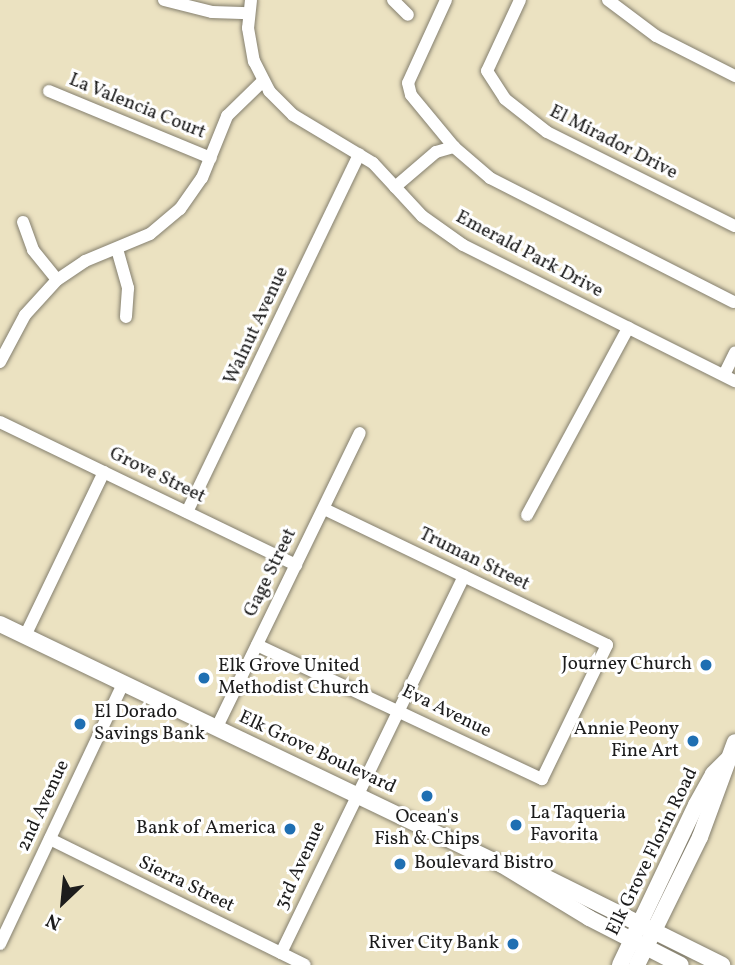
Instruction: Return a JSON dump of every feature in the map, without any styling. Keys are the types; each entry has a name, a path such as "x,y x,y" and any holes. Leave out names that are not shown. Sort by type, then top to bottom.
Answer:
{"main road":[{"name":"Elk Grove Boulevard","path":"0,624 483,855 681,965"},
{"name":"Elk Grove Florin Road","path":"620,965 639,944 648,927 696,805 713,774 727,760 735,743"},
{"name":"Elk Grove Boulevard","path":"502,865 545,877 722,965"},
{"name":"Elk Grove Florin Road","path":"637,965 639,944"}],"street":[{"path":"164,0 212,12 250,6"},
{"path":"393,0 408,15"},
{"path":"446,0 408,87 454,147 490,177 733,302"},
{"name":"El Mirador Drive","path":"520,0 487,71 505,99 547,132 735,226"},
{"path":"608,0 656,36 735,76"},
{"name":"Emerald Park Drive","path":"250,6 251,51 263,82 293,115 359,154 422,216 463,245 729,378"},
{"path":"0,362 25,314 57,280 85,261 117,249 170,218 196,189 228,116 263,82"},
{"name":"La Valencia Court","path":"49,91 211,158"},
{"path":"395,187 436,152 454,147"},
{"name":"Walnut Avenue","path":"187,512 359,154"},
{"path":"23,222 33,250 57,280"},
{"path":"117,249 128,288 126,317"},
{"path":"527,515 628,328"},
{"path":"729,378 735,352"},
{"name":"Grove Street","path":"0,422 296,565"},
{"name":"Gage Street","path":"216,729 360,433"},
{"path":"25,636 104,472"},
{"name":"Truman Street","path":"324,509 607,645 542,779"},
{"name":"3rd Avenue","path":"282,953 355,794 464,576"},
{"name":"Eva Avenue","path":"257,645 542,779"},
{"name":"2nd Avenue","path":"0,944 123,684"},
{"name":"Sierra Street","path":"50,839 305,965"}],"place":[{"name":"Journey Church","path":"706,665"},
{"name":"Elk Grove United Methodist Church","path":"204,678"},
{"name":"El Dorado Savings Bank","path":"80,724"},
{"name":"Annie Peony Fine Art","path":"693,741"},
{"name":"Ocean's Fish & Chips","path":"427,796"},
{"name":"La Taqueria Favorita","path":"516,825"},
{"name":"Bank of America","path":"290,829"},
{"name":"Boulevard Bistro","path":"400,864"},
{"name":"River City Bank","path":"513,944"}]}
